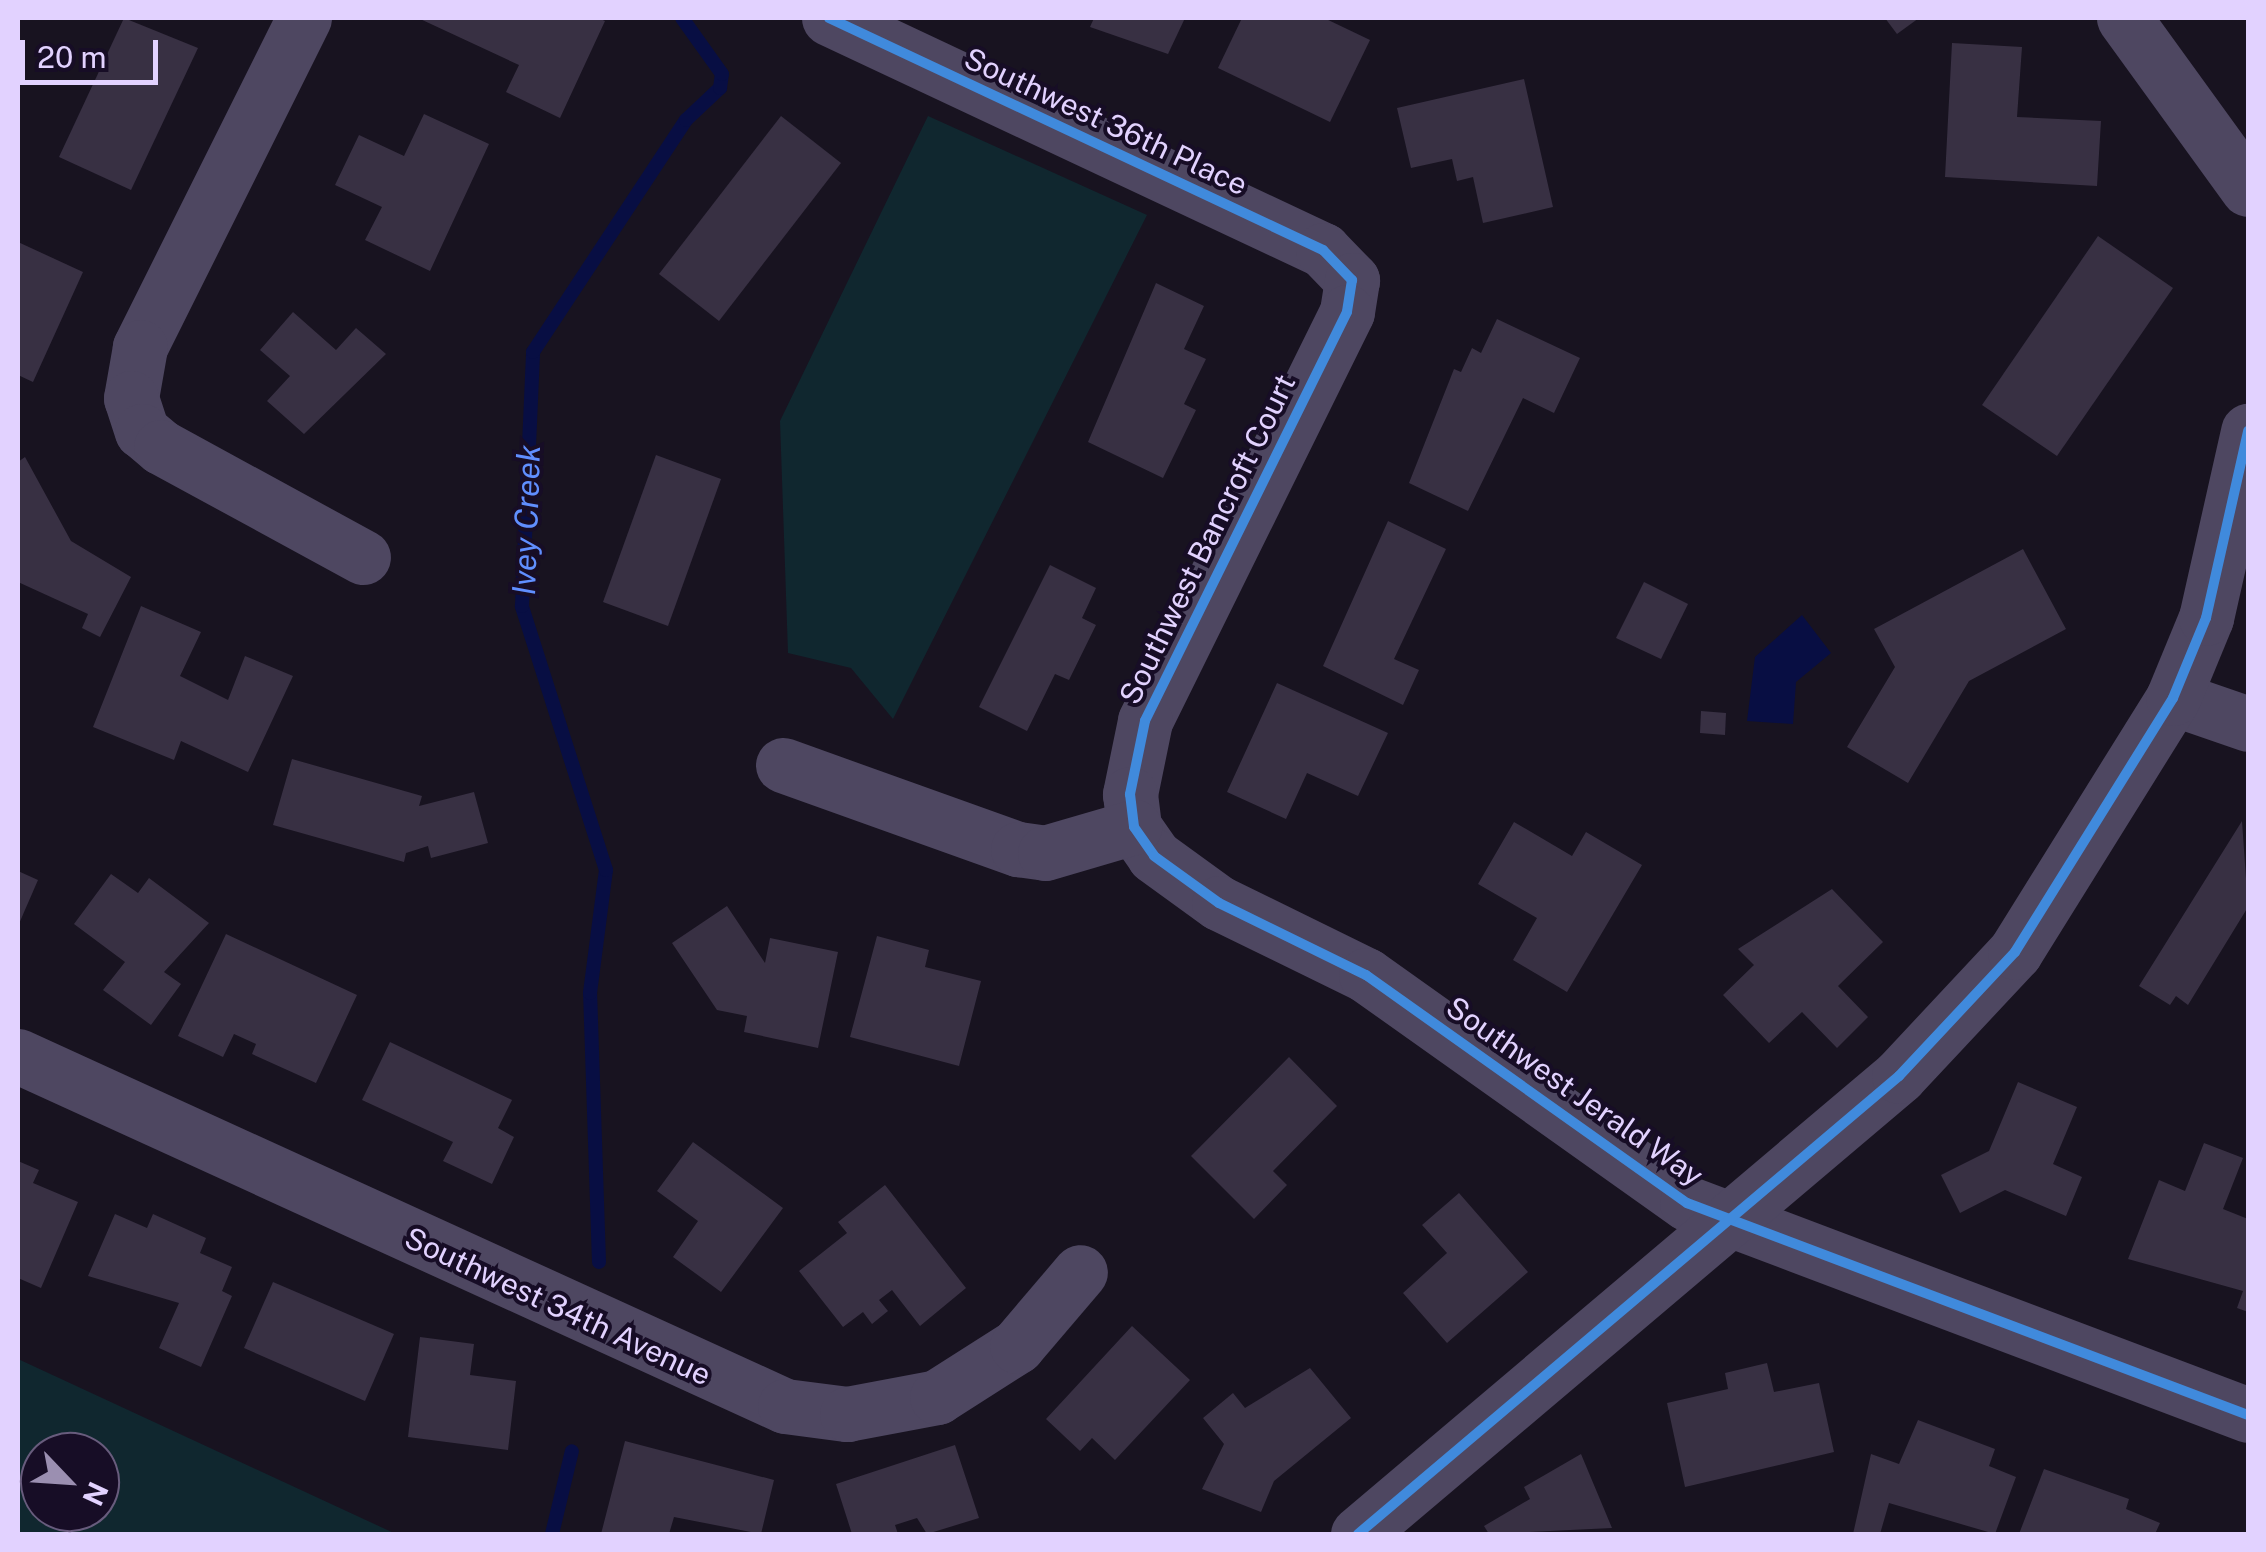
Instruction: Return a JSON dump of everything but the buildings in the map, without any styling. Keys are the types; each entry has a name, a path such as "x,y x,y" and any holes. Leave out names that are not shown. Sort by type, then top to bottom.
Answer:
{"street":[{"path":"304,18 140,347 131,398 142,431 160,447 363,557"},
{"name":"Southwest 36th Place","path":"829,18 907,34 1324,250 1352,280"},
{"path":"2124,18 2248,189"},
{"name":"Southwest Bancroft Court","path":"1134,827 1130,794 1145,721 1347,312 1352,280"},
{"path":"1358,1534 1734,1222 1913,1064 2014,952 2173,698 2206,618 2248,430"},
{"path":"2173,698 2248,724"},
{"path":"783,765 1018,849 1045,853 1134,827"},
{"name":"Southwest Jerald Way","path":"1134,827 1194,889 1366,975 1670,1192 1734,1222 2248,1415"},
{"name":"Southwest 34th Avenue","path":"18,1056 785,1406 847,1414 937,1396 1017,1346 1080,1272"}],"shaded area":[{"path":"928,116 1147,215 893,719 851,668 788,653 780,421"},
{"path":"1802,615 1831,653 1796,682 1793,724 1747,721 1755,657"},
{"path":"18,1359 396,1534 18,1534"}],"waterway":[{"name":"Ivey Creek","path":"599,1262 590,993 606,870 522,606 533,352 686,120 720,88 722,74 682,18"},
{"name":"Ivey Creek","path":"552,1534 572,1451"}],"cycle path":[{"path":"829,18 1323,250 1352,280 1347,312 1145,721 1130,794 1134,827 1154,856 1219,903 1366,975 1687,1203 2248,1415"},
{"path":"1358,1534 1899,1076 2015,952 2173,698 2206,618 2248,431"}]}
